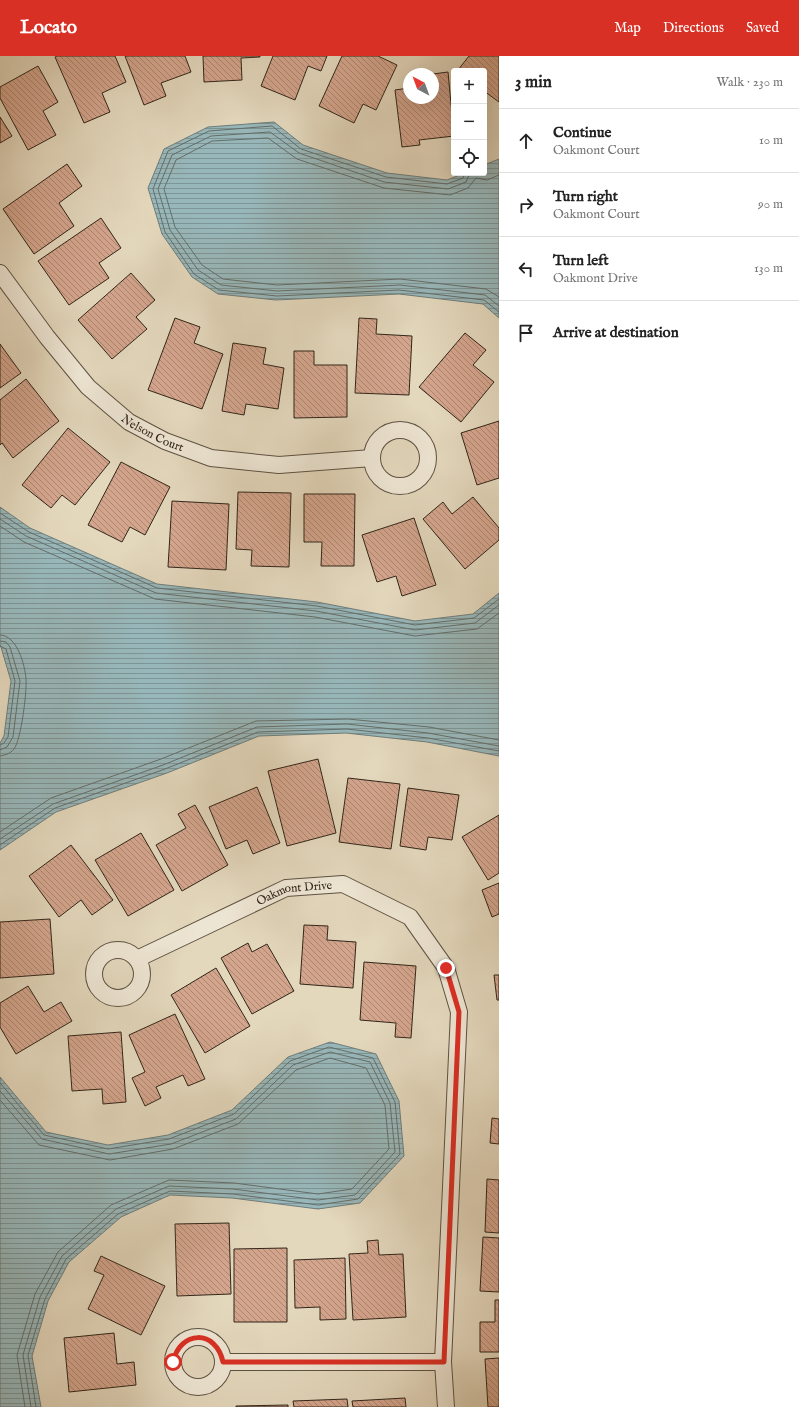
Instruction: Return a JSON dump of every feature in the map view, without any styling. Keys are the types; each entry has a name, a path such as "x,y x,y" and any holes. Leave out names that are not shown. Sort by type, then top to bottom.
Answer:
{"street":[{"name":"Nelson Court","path":"0,273 47,337 88,387 129,422 165,441 212,458 279,465 372,458"},
{"name":"Oakmont Drive","path":"137,959 286,888 343,884 410,918 446,968 459,1012 444,1362 446,1407"},
{"path":"223,1362 444,1362"}],"water":[{"path":"274,122 303,145 387,173 447,180 457,176 487,176 487,164 499,159 499,318 483,304 399,294 276,300 218,294 192,277 162,234 148,188 164,149 208,127"},
{"path":"0,507 30,528 157,584 317,602 415,621 473,614 499,593 499,756 427,742 346,733 259,736 167,773 56,812 0,850 0,743 4,736 11,681 0,644"},
{"path":"330,1042 376,1054 399,1101 404,1156 360,1203 318,1209 232,1198 170,1195 121,1217 69,1262 48,1301 32,1356 41,1407 0,1407 0,1077 46,1132 108,1145 168,1135 232,1110 288,1057"}],"building":[{"path":"115,56 126,82 102,93 110,112 84,123 55,57"},
{"path":"125,56 185,56 191,72 161,83 166,96 144,105"},
{"path":"203,56 260,57 241,58 242,80 204,82"},
{"path":"273,56 327,56 321,71 308,66 295,100 261,86"},
{"path":"342,56 378,56 397,65 376,110 363,104 354,123 319,106"},
{"path":"469,56 499,56 499,102 487,93 487,68 460,68"},
{"path":"38,66 58,102 43,111 56,135 28,150 0,98 0,87"},
{"path":"448,72 451,104 451,136 419,140 420,145 402,147 395,90 403,89 403,104 439,104 439,73"},
{"path":"0,117 12,136 0,143"},
{"path":"67,164 82,186 59,203 74,226 34,254 3,209"},
{"path":"101,218 121,248 99,263 109,278 69,305 38,261"},
{"path":"131,273 155,300 136,317 147,329 112,359 78,320"},
{"path":"175,318 200,327 194,343 223,354 202,409 148,390"},
{"path":"359,318 377,319 376,334 412,336 409,395 355,393"},
{"path":"465,333 486,350 473,365 494,382 461,422 419,387"},
{"path":"233,343 266,348 263,364 284,368 278,409 246,404 244,415 222,411"},
{"path":"0,344 21,373 0,388"},
{"path":"294,351 314,351 314,365 347,365 347,417 294,418"},
{"path":"26,379 59,421 13,458 2,443 0,445 0,400"},
{"path":"499,421 499,478 477,485 461,433"},
{"path":"68,428 110,462 75,505 62,495 51,508 22,485"},
{"path":"121,462 170,487 145,535 130,527 122,542 88,525"},
{"path":"238,492 291,493 289,567 251,566 252,550 236,549"},
{"path":"304,494 355,494 354,566 321,566 322,542 304,542"},
{"path":"473,497 499,528 499,540 465,569 423,519 443,502 452,514"},
{"path":"172,501 229,504 226,570 168,567"},
{"path":"414,518 436,585 402,596 396,576 377,582 362,535"},
{"path":"318,759 336,833 287,846 268,771"},
{"path":"348,778 400,784 391,849 339,842"},
{"path":"257,787 280,843 253,854 247,840 226,849 209,807"},
{"path":"408,788 459,795 452,840 428,837 426,850 400,846"},
{"path":"195,805 228,865 182,891 156,845 186,828 178,814"},
{"path":"499,815 499,873 488,880 462,837"},
{"path":"141,833 174,890 128,916 95,860"},
{"path":"71,845 113,900 92,915 81,900 59,917 29,876"},
{"path":"499,883 499,914 492,917 482,890"},
{"path":"50,919 54,974 0,978 0,922"},
{"path":"304,925 328,926 327,940 356,942 353,988 300,984"},
{"path":"248,943 252,952 267,944 294,991 252,1014 221,958"},
{"path":"364,962 416,966 411,1038 395,1037 396,1023 360,1020"},
{"path":"216,968 250,1026 205,1053 171,995"},
{"path":"494,975 499,975 499,1000 497,1000"},
{"path":"28,986 44,1012 61,1002 72,1021 16,1054 0,1027 0,1003"},
{"path":"175,1014 205,1079 188,1086 183,1075 156,1087 161,1098 145,1106 132,1078 145,1072 129,1035"},
{"path":"121,1032 126,1102 103,1104 102,1089 72,1091 68,1036"},
{"path":"492,1118 499,1119 499,1144 490,1143"},
{"path":"487,1179 499,1180 499,1233 485,1232"},
{"path":"229,1223 231,1294 177,1296 175,1224"},
{"path":"483,1237 499,1238 499,1292 480,1291"},
{"path":"378,1240 379,1255 403,1254 406,1317 353,1320 349,1254 368,1253 367,1241"},
{"path":"287,1248 287,1322 234,1322 234,1249"},
{"path":"101,1256 165,1286 141,1335 88,1309 104,1275 94,1271"},
{"path":"345,1258 346,1319 320,1320 320,1307 295,1308 294,1260"},
{"path":"495,1300 499,1300 499,1352 480,1352 480,1322 495,1322"},
{"path":"114,1333 117,1364 134,1362 136,1385 69,1392 64,1338"},
{"path":"499,1358 499,1407 488,1407 485,1359"},
{"path":"405,1398 406,1407 353,1407 352,1401"},
{"path":"347,1399 348,1407 294,1407 293,1401"},
{"path":"288,1405 288,1407 236,1407 236,1406"}],"route":[{"path":"173,1362 175,1353 180,1345 188,1339 198,1337 207,1339 216,1344 221,1352 223,1362 444,1362 459,1012 446,968"}]}
